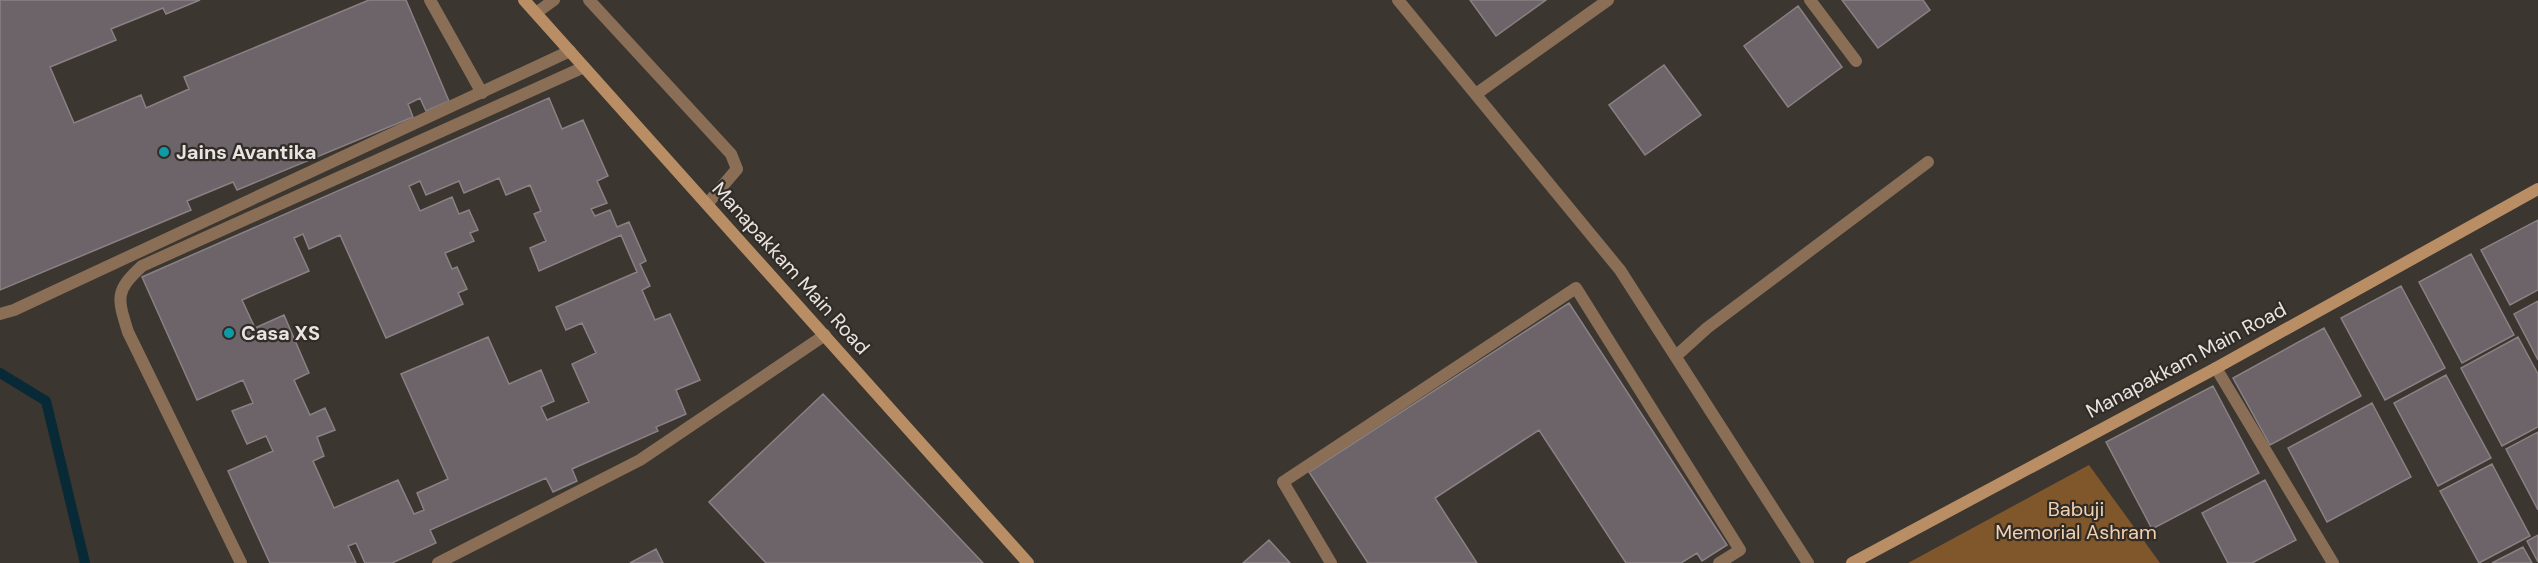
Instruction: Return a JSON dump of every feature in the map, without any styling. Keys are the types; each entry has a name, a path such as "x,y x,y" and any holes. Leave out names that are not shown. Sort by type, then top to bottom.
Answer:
{"main road":[{"name":"Manapakkam Main Road","path":"524,0 1028,563"},
{"name":"Manapakkam Main Road","path":"1852,563 2216,368 2538,189"}],"street":[{"path":"430,0 482,93"},
{"path":"536,13 554,0"},
{"path":"589,0 731,154 737,169 708,204"},
{"path":"1398,0 1620,270 1808,563"},
{"path":"1476,94 1608,0"},
{"path":"1810,0 1856,61"},
{"path":"0,314 14,310 96,273 570,51"},
{"path":"241,563 128,332 120,305 124,283 142,266 584,67"},
{"path":"1676,356 1707,328 1928,162"},
{"path":"1331,563 1283,482 1576,288 1740,550 1719,563"},
{"path":"438,563 640,460 771,374 825,335"},
{"path":"2216,368 2334,563"}],"green space":[{"name":"Babuji Memorial Ashram","path":"2089,465 2160,563 1908,563"}],"building":[{"name":"Jains Avantika","path":"0,0 200,0 166,14 163,8 111,29 116,40 50,67 74,123 141,95 146,108 189,89 184,77 369,0 406,0 449,101 426,111 420,98 408,104 413,117 237,190 233,182 187,201 191,210 0,290"},
{"path":"1470,0 1546,0 1496,36"},
{"path":"1842,0 1923,0 1930,10 1878,48"},
{"path":"1798,6 1842,67 1788,107 1744,46"},
{"path":"1664,65 1701,115 1645,155 1609,105"},
{"name":"Casa XS","path":"549,98 562,129 583,120 608,176 597,181 607,203 591,209 595,216 610,210 617,227 629,222 646,261 640,264 650,286 642,290 655,320 670,314 700,380 676,390 686,414 656,427 658,431 572,469 577,481 553,492 546,478 430,530 436,543 392,563 365,563 356,543 348,546 356,563 270,563 228,471 273,451 266,436 247,444 232,411 253,403 243,380 197,400 142,277","holes":["499,178 506,195 530,185 541,211 534,214 546,241 530,248 539,271 621,235 637,272 556,307 566,330 582,323 596,353 572,364 589,402 547,420 541,407 554,401 541,370 509,384 488,337 401,374 448,479 417,493 424,510 414,514 398,480 334,508 313,461 324,456 317,437 335,430 325,408 310,415 294,380 309,373 284,315 255,328 242,300 309,271 294,238 303,234 309,249 340,235 386,338 463,304 458,293 467,289 457,267 452,269 445,253 474,241 470,233 478,230 469,210 459,214 452,197 420,211 409,186 420,181 426,195 459,181 464,193"]},
{"path":"2538,220 2538,290 2510,305 2481,250"},
{"path":"2471,254 2514,335 2462,363 2419,282"},
{"path":"2401,286 2445,368 2385,400 2341,318"},
{"path":"2538,301 2538,360 2514,314"},
{"path":"1569,303 1727,545 1702,561 1697,553 1681,563 1626,563 1539,430 1435,498 1477,563 1368,563 1309,472"},
{"path":"2324,328 2361,396 2270,445 2233,378"},
{"path":"2518,337 2538,374 2538,427 2502,446 2461,368"},
{"path":"2446,375 2491,458 2438,486 2394,403"},
{"path":"2213,386 2259,473 2152,529 2106,442"},
{"path":"823,394 983,563 766,563 709,502"},
{"path":"2372,403 2411,477 2327,522 2288,448"},
{"path":"2538,432 2538,510 2506,449"},
{"path":"2492,464 2530,536 2479,563 2440,491"},
{"path":"2265,480 2296,540 2252,563 2228,563 2202,513"},
{"path":"2538,535 2538,562 2527,541"},
{"path":"1269,540 1290,563 1243,563"},
{"path":"2523,547 2532,563 2492,563"},
{"path":"656,549 663,563 630,563"}],"waterway":[{"path":"0,373 46,401 85,563"}],"place":[{"name":"Jains Avantika","path":"164,152"},
{"name":"Casa XS","path":"229,333"}]}
